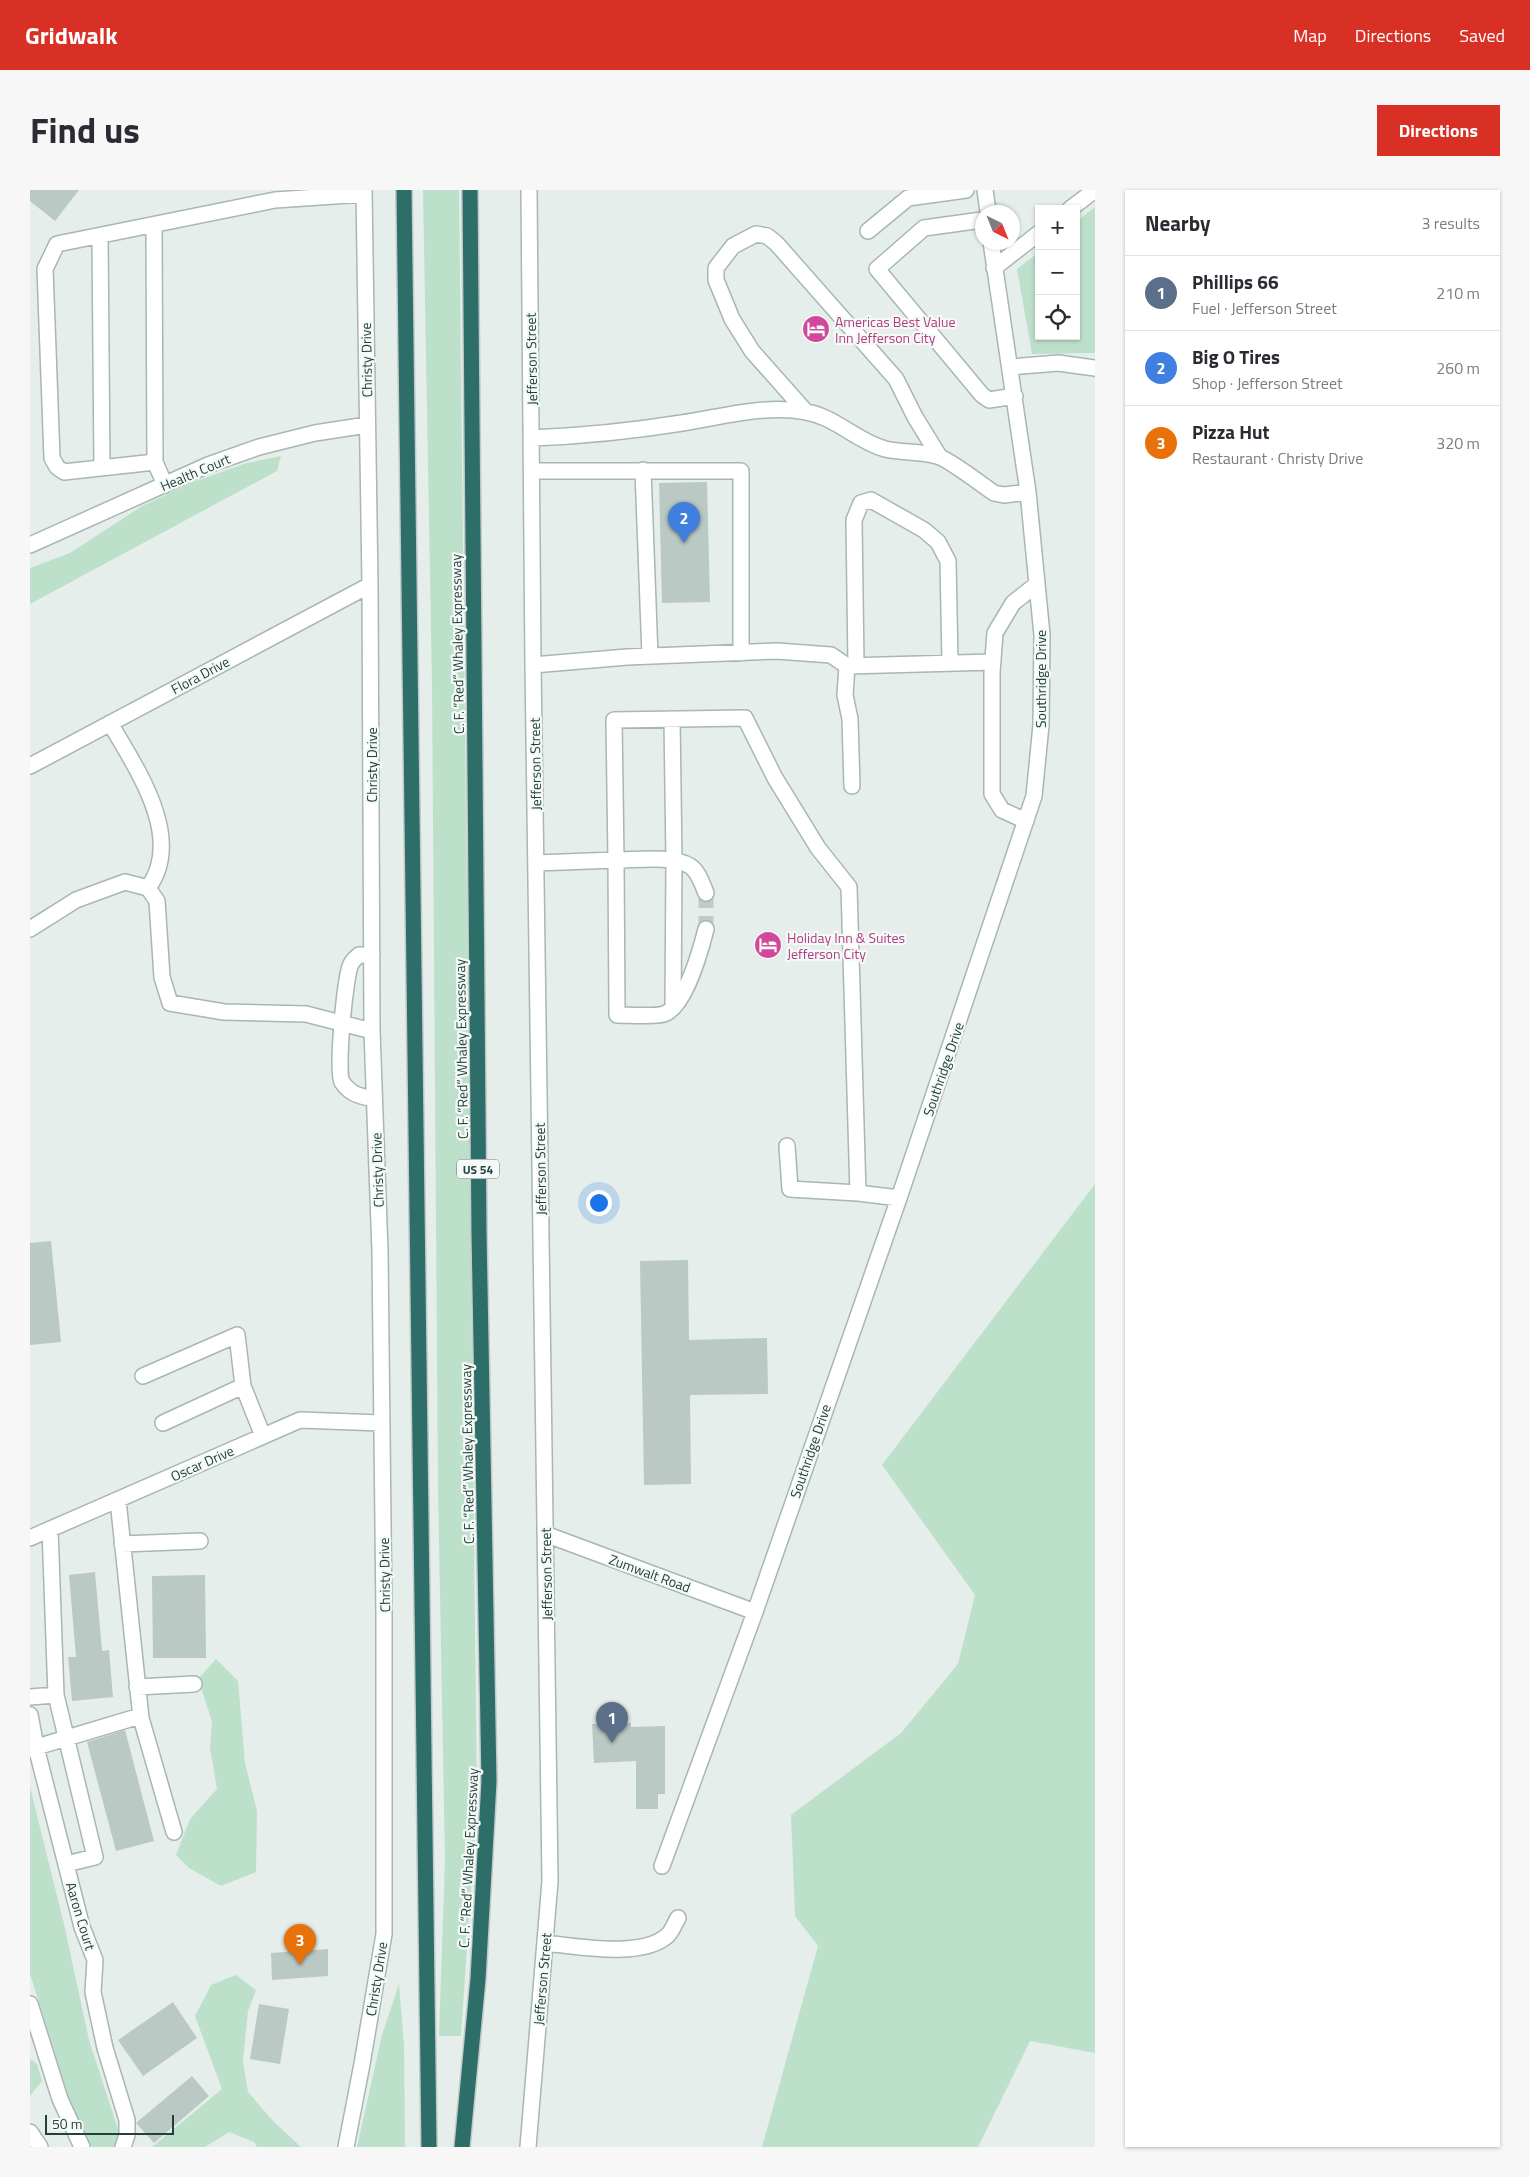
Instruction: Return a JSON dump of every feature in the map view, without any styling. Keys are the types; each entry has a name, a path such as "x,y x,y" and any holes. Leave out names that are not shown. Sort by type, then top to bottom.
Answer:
{"highway":[{"path":"404,190 429,2147"},
{"name":"C. F. “Red” Whaley Expressway","path":"462,2147 478,1979 489,1780 479,1193 470,190"}],"street":[{"name":"Jefferson Street","path":"528,2147 550,1881 533,665 529,190"},
{"path":"985,190 987,205"},
{"path":"1075,205 1095,190"},
{"path":"868,232 908,198 956,191"},
{"path":"155,462 64,472 57,467 52,458 45,269 57,244 275,200 364,192"},
{"name":"Christy Drive","path":"346,2147 384,1934 384,1616 380,1252 372,1031 370,585 364,192"},
{"path":"975,221 924,228 877,269 982,396 989,400 1014,396"},
{"path":"154,225 155,462 165,484"},
{"path":"806,412 752,351 732,319 716,280 716,268 733,246 756,234 767,236 776,243 896,379 915,417 939,456 994,493 1004,495 1028,492"},
{"path":"100,236 102,468"},
{"path":"994,268 1035,236"},
{"name":"Southridge Drive","path":"662,1866 755,1612 899,1198 1034,796 1041,725 1042,635 1028,492 1011,367 992,250"},
{"path":"1011,367 1058,363 1095,368"},
{"path":"532,438 585,436 630,431 751,411 780,409 823,416 861,439 884,448 939,456"},
{"name":"Health Court","path":"30,545 208,465 259,447 315,433 367,426"},
{"path":"643,470 650,656"},
{"path":"532,471 741,471 741,653"},
{"path":"852,786 850,719 845,695 852,666 854,520 861,503 871,500 924,530 938,542 948,561 950,663"},
{"path":"1026,821 1002,810 992,794 993,662 996,633 1013,603 1037,584"},
{"name":"Flora Drive","path":"30,766 370,585"},
{"path":"533,665 650,656 777,652 831,655 852,666 993,662"},
{"path":"706,929 700,958 673,1008 664,1014 617,1015 614,720 745,718 775,778 818,848 849,887 858,1193"},
{"path":"672,719 674,860 673,1008"},
{"path":"110,723 144,782 160,828 162,848 154,880 148,888"},
{"path":"536,863 674,860 691,866 701,878 706,893"},
{"path":"30,929 76,900 125,882 148,888 157,901 162,977 170,1003 224,1012 306,1014 372,1031"},
{"path":"372,954 359,955 351,964 346,984 344,1024 340,1050 341,1080 354,1095 374,1099"},
{"path":"787,1146 790,1189 858,1193 899,1198"},
{"path":"143,1376 237,1335 243,1386 263,1436"},
{"path":"163,1423 243,1386"},
{"name":"Oscar Drive","path":"30,1538 300,1420 381,1422"},
{"path":"118,1500 140,1716 174,1832"},
{"path":"50,1529 56,1695 95,1857 66,1864"},
{"name":"Zumwalt Road","path":"545,1534 755,1612"},
{"path":"122,1544 200,1541"},
{"path":"137,1687 194,1684"},
{"path":"30,1697 56,1695"},
{"name":"Aaron Court","path":"30,1715 33,1748 82,1927 95,1960 93,1992 106,2048 127,2120 127,2135 123,2147"},
{"path":"33,1748 140,1716"},
{"path":"545,1942 604,1949 634,1949 651,1944 667,1935 678,1918"},
{"path":"30,2004 60,2100 82,2147"},
{"path":"30,2132 40,2147"}],"green space":[{"path":"423,190 459,190 477,1802 461,2036 439,2036 445,1859 438,1489 432,688"},
{"path":"1095,207 1095,353 1032,354 1017,269 1035,255 1035,340 1080,340 1080,219"},
{"path":"281,456 277,471 30,604 30,568 70,553 142,506 193,482 247,463"},
{"path":"1095,1184 1095,2053 1030,2041 978,2147 762,2147 818,1946 795,1916 791,1815 901,1733 958,1664 975,1595 882,1465"},
{"path":"216,1659 238,1681 245,1763 257,1811 256,1872 221,1886 189,1868 176,1855 190,1819 217,1789 210,1747 212,1721 198,1679"},
{"path":"30,1787 64,1924 89,2040 120,2135 117,2147 92,2147 74,2114 30,1974"},
{"path":"236,1975 256,1990 248,2011 243,2061 248,2092 273,2121 301,2147 257,2147 254,2142 229,2132 205,2147 152,2147 222,2089 195,2016 211,1985"},
{"path":"399,1984 404,2045 405,2147 357,2147 382,2035"},
{"path":"30,2059 37,2064 42,2081 30,2096"}],"building":[{"path":"30,190 79,190 55,221 30,201"},
{"path":"707,482 710,602 662,603 659,483"},
{"path":"51,1241 61,1342 30,1345 30,1243"},
{"path":"688,1260 689,1340 767,1338 768,1394 690,1395 691,1484 644,1485 640,1261"},
{"path":"95,1572 102,1651 109,1650 113,1697 72,1701 68,1657 76,1657 69,1575"},
{"path":"205,1575 206,1658 153,1658 152,1576"},
{"path":"631,1723 631,1727 665,1726 665,1794 658,1794 658,1809 636,1809 636,1761 594,1763 592,1724"},
{"path":"125,1730 154,1841 116,1851 87,1742"},
{"path":"328,1949 328,1976 272,1980 271,1953"},
{"path":"173,2002 197,2038 143,2076 118,2040"},
{"path":"259,2004 289,2009 280,2064 250,2059"},
{"path":"192,2076 209,2096 154,2143 136,2123"}],"tunnel":[{"path":"706,893 706,929"}],"place":[{"name":"Americas Best Value Inn Jefferson City","path":"816,329"},
{"name":"Big O Tires","path":"684,543"},
{"name":"Holiday Inn & Suites Jefferson City","path":"768,945"},
{"name":"Phillips 66","path":"612,1743"},
{"name":"Pizza Hut","path":"300,1965"}]}
